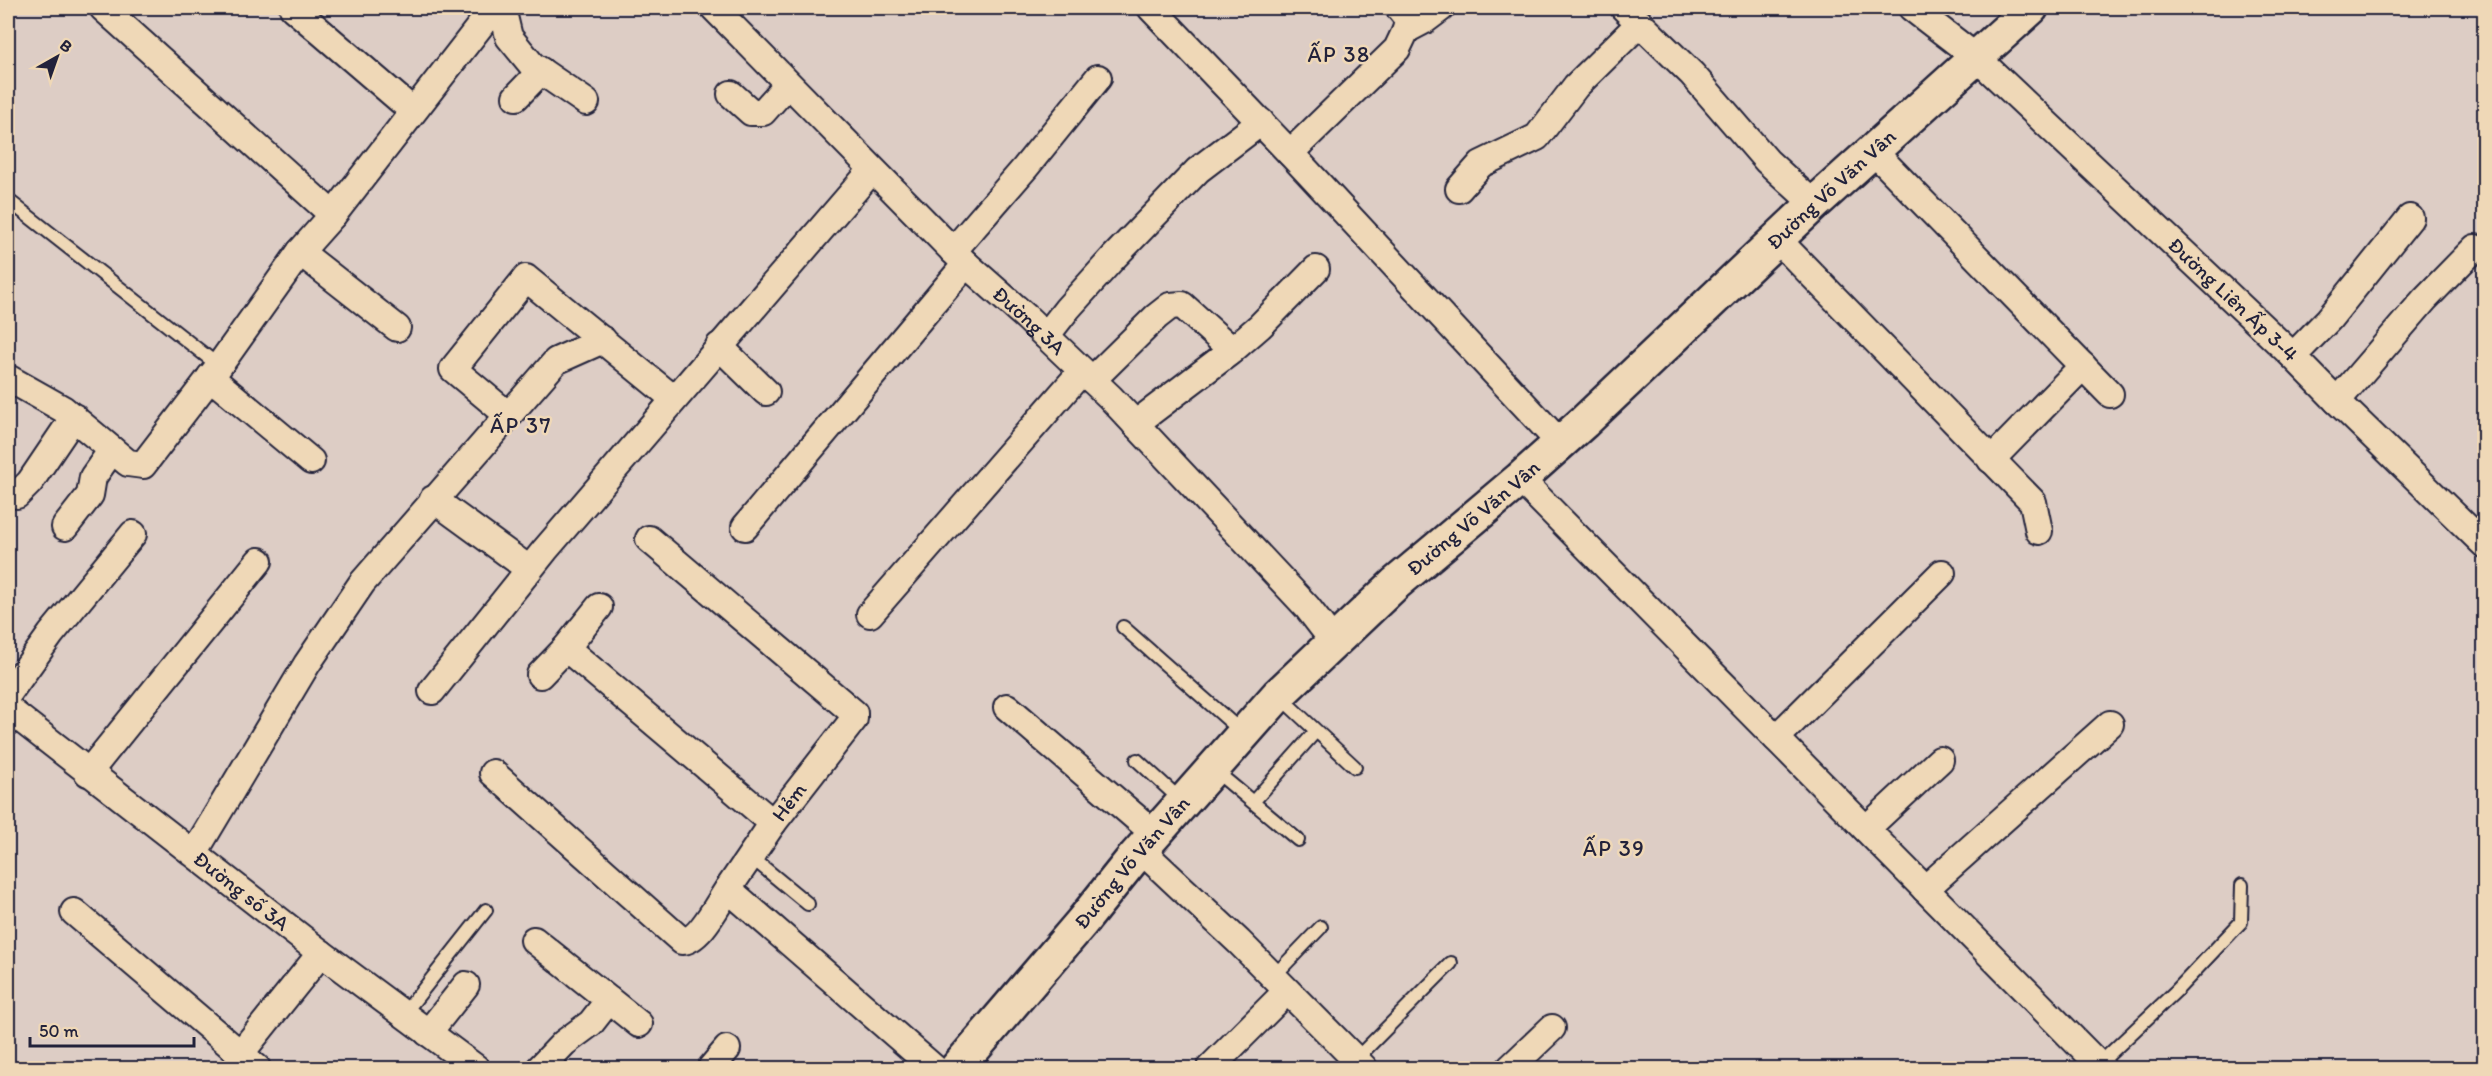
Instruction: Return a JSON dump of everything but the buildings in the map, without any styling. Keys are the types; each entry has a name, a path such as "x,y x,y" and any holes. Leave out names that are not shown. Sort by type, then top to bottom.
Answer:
{"street":[{"path":"103,8 333,215"},
{"path":"293,8 413,111"},
{"path":"8,378 74,417 128,463 143,465 215,372 300,252 333,215 494,8"},
{"path":"502,8 509,37 532,65 586,102"},
{"name":"Đường 3A","path":"714,8 959,258 1046,336 1135,424 1306,607 1334,642"},
{"path":"1151,8 1261,122 1560,443"},
{"path":"1290,153 1397,49 1402,19 1425,20 1441,8"},
{"name":"Đường Liên Ấp 3-4","path":"1912,8 1977,58 2293,356 2484,542"},
{"name":"Đường Võ Văn Vân","path":"957,1068 1180,804 1278,695 1395,584 1560,443 1814,204 1977,58 2027,9"},
{"path":"1459,189 1481,164 1537,137 1632,15 1692,74 1767,161 1814,204"},
{"path":"516,97 541,70"},
{"path":"745,527 959,258 1025,168 1098,78"},
{"path":"730,94 751,112 763,112 788,84"},
{"path":"1046,336 1082,292 1198,170 1261,122"},
{"path":"1874,152 2110,394"},
{"path":"432,691 529,569 872,170"},
{"path":"2293,356 2329,319 2410,218"},
{"path":"1778,240 2033,502 2039,531"},
{"path":"2337,401 2425,299 2475,248"},
{"path":"300,252 397,328"},
{"path":"1135,424 1232,350 1260,326 1316,269"},
{"path":"508,415 453,369 526,278 674,399"},
{"path":"870,614 1087,376 1156,317 1174,305 1182,305 1232,350"},
{"path":"194,853 307,663 362,583 433,499 556,361 603,340"},
{"path":"719,346 766,392"},
{"path":"1991,460 2083,366"},
{"path":"215,372 311,461"},
{"path":"17,495 30,482 74,417"},
{"path":"65,527 90,495 93,477 112,450"},
{"path":"1520,479 2100,1067"},
{"path":"433,499 529,569"},
{"path":"8,694 51,634 133,534"},
{"name":"Hẻm","path":"493,773 682,941 688,941 696,936 773,823 854,719 854,712 649,539"},
{"path":"88,773 259,561"},
{"path":"1776,738 1942,573"},
{"path":"540,675 566,648 599,607"},
{"path":"566,648 773,823"},
{"path":"1007,707 1148,842 1239,942 1359,1064"},
{"name":"Đường số 3A","path":"8,709 321,953 476,1068"},
{"path":"1925,889 2110,724"},
{"path":"1866,829 1940,760"},
{"path":"728,889 934,1068"},
{"path":"74,912 249,1061 321,953"},
{"path":"534,940 639,1024"},
{"path":"1210,1068 1280,984"},
{"path":"428,1033 466,985"},
{"path":"540,1068 564,1043 591,1023 609,1000"},
{"path":"1510,1068 1552,1028"}],"lane":[{"path":"8,200 215,372"},
{"path":"1123,627 1243,733"},
{"path":"1278,695 1355,767"},
{"path":"1253,802 1316,731"},
{"path":"1137,760 1172,792 1180,804"},
{"path":"1212,768 1298,840"},
{"path":"751,857 808,904"},
{"path":"2100,1067 2176,992 2241,922 2242,885"},
{"path":"404,1015 486,910"},
{"path":"1280,984 1321,927"},
{"path":"1359,1064 1451,963"}],"district":[{"name":"ẤP 38","path":"1339,54"},
{"name":"ẤP 37","path":"521,425"},
{"name":"ẤP 39","path":"1614,848"}]}
